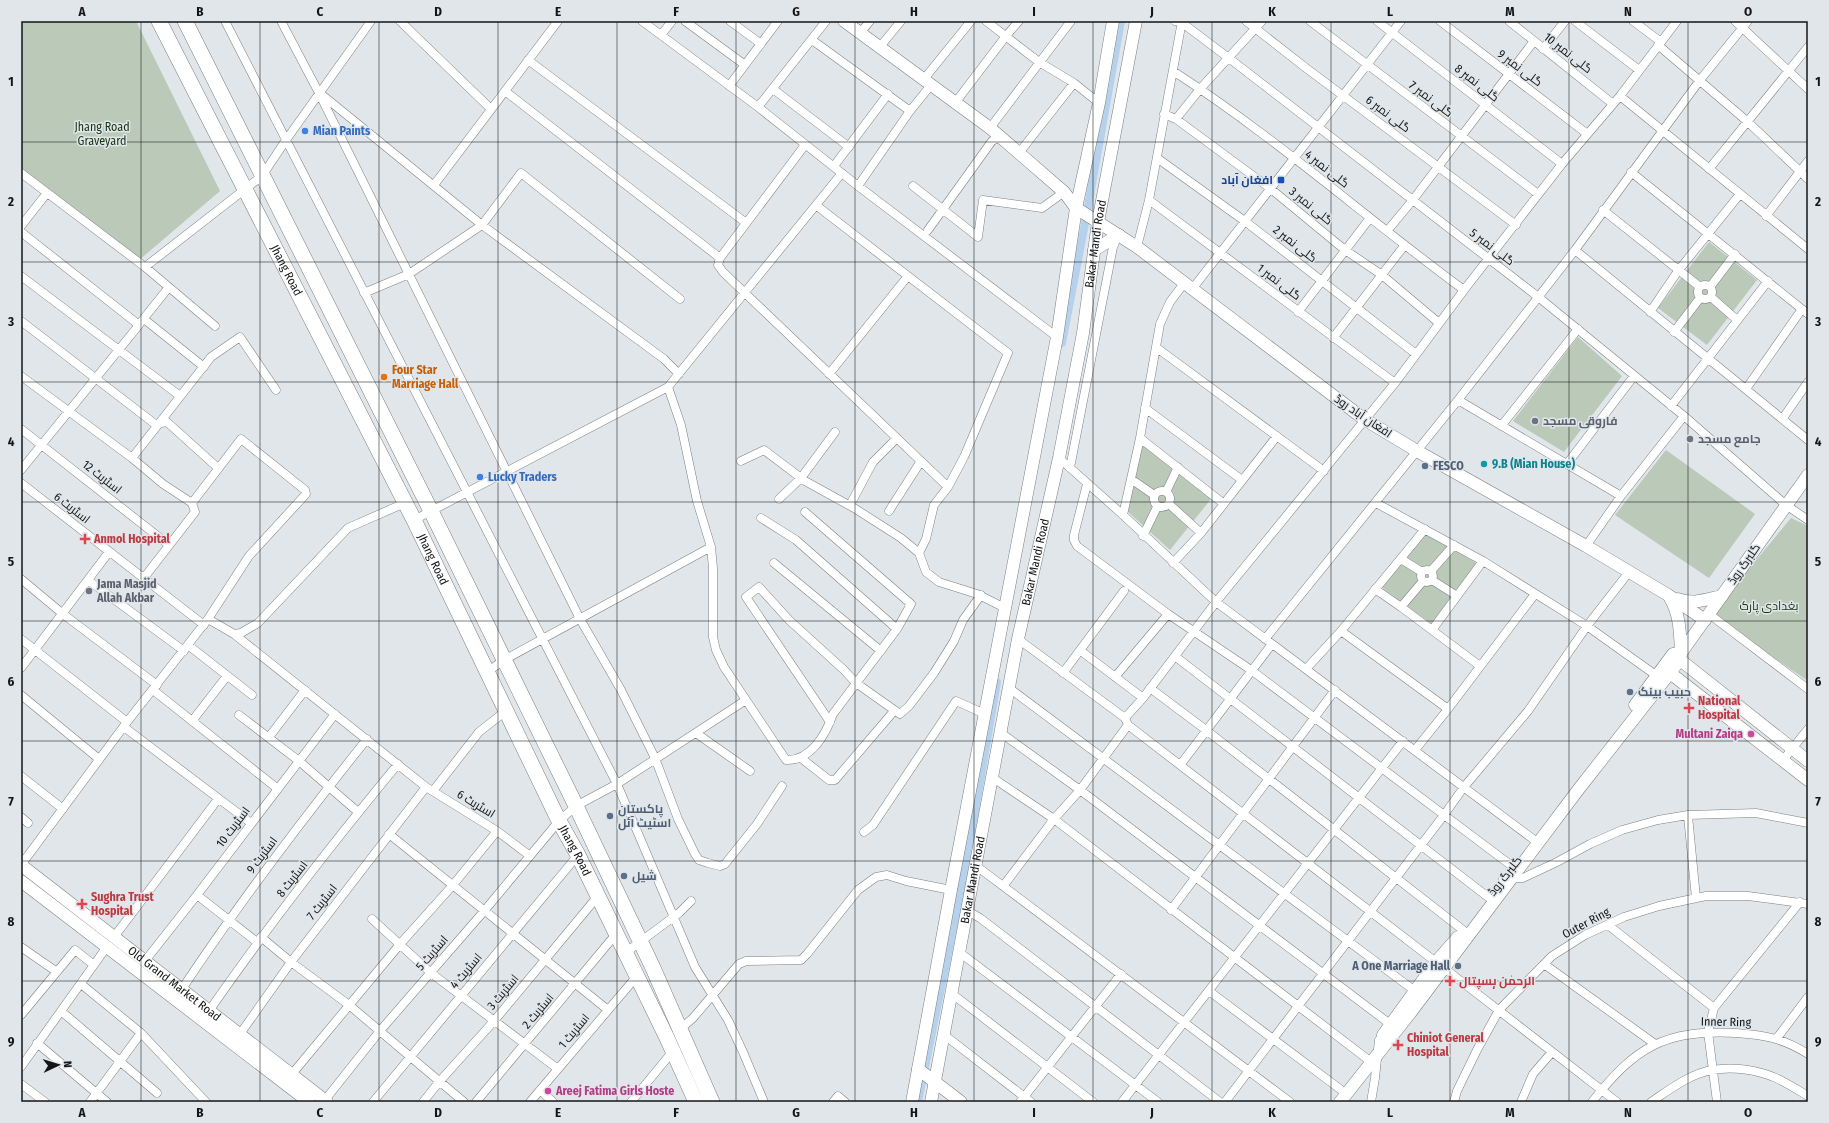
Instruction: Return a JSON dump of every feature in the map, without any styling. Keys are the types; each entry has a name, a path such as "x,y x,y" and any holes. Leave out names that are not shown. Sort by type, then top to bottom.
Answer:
{"highway":[{"name":"Jhang Road","path":"159,21 414,520 487,672 507,710 559,821 578,855 670,1044 696,1102"},
{"name":"Jhang Road","path":"185,21 431,511 576,806 641,943 712,1102"}],"main road":[{"name":"افغان آباد روڈ","path":"844,21 990,128 1064,192 1078,209 1137,247 1189,285 1364,419 1417,451 1586,546 1668,595"},
{"name":"Bakar Mandi Road","path":"912,1102 1057,337 1078,209 1099,103 1113,21"},
{"name":"Bakar Mandi Road","path":"933,1101 943,1034 993,778 1018,639 1059,458 1083,333 1094,250 1094,219 1136,21"},
{"path":"1094,250 1119,235"},
{"name":"گلبرگ روڈ","path":"1330,1102 1366,1058 1415,991 1440,965 1463,930 1488,897 1509,874 1532,839 1678,656 1808,475"},
{"path":"1668,595 1690,602 1722,596"},
{"path":"1668,595 1707,617"},
{"path":"1668,595 1676,608 1678,617 1678,656 1808,761"},
{"path":"1664,672 1808,780"},
{"name":"گلبرگ روڈ","path":"1340,1102 1378,1052 1440,965 1509,874 1578,790 1664,672"},
{"path":"976,758 995,762"},
{"name":"Old Grand Market Road","path":"21,865 326,1101"},
{"name":"Old Grand Market Road","path":"21,881 106,948 309,1102"},
{"path":"918,1069 961,1102"},
{"path":"915,1087 933,1101"}],"street":[{"path":"225,21 616,784 695,967 728,1020 764,1102"},
{"path":"281,21 319,93 580,619 621,690 656,758 688,841 699,860 720,866 725,864 757,824 782,786"},
{"path":"145,267 245,191 262,176 371,21"},
{"path":"400,21 491,109"},
{"path":"434,185 558,21"},
{"path":"642,21 1057,337"},
{"path":"661,35 672,21"},
{"path":"685,21 745,65"},
{"path":"730,21 761,44"},
{"path":"729,86 778,21"},
{"path":"758,108 826,21"},
{"path":"860,33 870,21"},
{"path":"879,48 901,21"},
{"path":"858,186 971,21"},
{"path":"986,21 1039,62 1074,83 1099,103"},
{"path":"956,103 1019,21"},
{"path":"990,128 1070,21"},
{"path":"1137,247 1149,200 1157,158 1173,71 1179,21"},
{"name":"گلی نمبر 5","path":"1179,21 1488,260 1537,296 1684,416 1786,505 1808,520"},
{"name":"گلی نمبر 6","path":"1246,21 1516,225"},
{"path":"1176,119 1200,89 1230,59 1262,21"},
{"name":"گلی نمبر 7","path":"1310,21 1366,65 1538,194"},
{"name":"گلی نمبر 8","path":"1377,21 1562,164"},
{"path":"1123,515 1140,438 1160,324 1170,302 1221,254 1401,21"},
{"name":"گلی نمبر 9","path":"1440,21 1586,133"},
{"path":"1543,49 1565,21"},
{"path":"1574,21 1639,70"},
{"path":"1633,21 1748,122 1808,179"},
{"path":"1004,885 1054,819 1080,790 1150,688 1176,657 1216,602 1324,471 1364,419 1395,383 1538,194 1586,133 1620,96 1677,21"},
{"path":"1735,21 1808,89"},
{"path":"1180,764 1231,698 1251,670 1268,641 1458,400 1537,296 1575,250 1662,130 1748,21"},
{"name":"گلی نمبر 10","path":"1513,22 1543,49 1613,104"},
{"path":"812,40 910,111"},
{"path":"1388,230 1412,201 1534,41"},
{"path":"1709,169 1808,47"},
{"path":"528,60 746,222"},
{"name":"گلی نمبر 4","path":"1173,71 1200,89 1294,159 1370,218 1388,230 1404,246 1464,290"},
{"path":"1019,153 1074,83"},
{"path":"773,89 849,147"},
{"path":"505,91 720,258"},
{"path":"319,93 482,225 664,359 679,374"},
{"path":"834,166 888,94"},
{"path":"1620,96 1808,249"},
{"name":"گلی نمبر 3","path":"1164,114 1176,119 1270,190 1345,250 1382,275 1439,323"},
{"path":"928,230 992,141 1000,137"},
{"path":"805,145 746,222 720,258 718,265 745,293 948,487"},
{"name":"گلی نمبر 2","path":"1157,158 1246,222 1416,354"},
{"path":"1766,216 1808,161"},
{"path":"1631,172 1805,311 1746,389"},
{"path":"364,293 409,274 482,225 521,173 680,299"},
{"path":"414,520 668,387 817,206 842,173"},
{"path":"21,174 145,267 215,326"},
{"path":"913,186 978,237 983,200 1042,208 1064,192"},
{"path":"21,226 47,193"},
{"path":"1650,312 1678,271 1740,194"},
{"name":"گلی نمبر 1","path":"1149,200 1395,383"},
{"path":"817,206 1008,353 964,457 948,487 934,505 926,539 919,553"},
{"path":"1603,210 1700,287"},
{"path":"1298,312 1370,218"},
{"path":"21,232 204,367"},
{"path":"1070,468 1113,247 1119,235"},
{"path":"1333,338 1356,306 1404,246"},
{"path":"1575,250 1674,332 1783,418 1808,440"},
{"path":"1710,287 1735,254"},
{"path":"21,276 180,396"},
{"path":"829,374 908,276"},
{"path":"1671,406 1768,281"},
{"path":"1700,287 1705,285 1710,287 1713,292 1711,297 1706,300 1700,298"},
{"path":"21,470 42,446 169,287"},
{"path":"1700,287 1698,293 1700,298"},
{"path":"1711,297 1737,320"},
{"path":"1674,332 1700,298"},
{"path":"21,321 155,424 167,422 218,468"},
{"path":"1502,425 1578,329"},
{"path":"132,458 211,357 240,337 276,390"},
{"path":"1157,348 1324,471"},
{"path":"21,376 132,458 163,484 192,503 195,512 143,579"},
{"path":"1567,464 1634,376"},
{"path":"1783,418 1808,382"},
{"path":"668,387 683,433 697,501 711,547 713,568 713,637 716,650 724,667 786,760 793,760 806,755 827,730 833,714 897,629 911,604 805,512"},
{"path":"1458,400 1622,496"},
{"path":"1145,408 1242,480"},
{"path":"1586,546 1622,496 1684,416"},
{"name":"اسٹریٹ 12","path":"21,429 169,545"},
{"path":"779,499 801,478 835,432"},
{"path":"1173,562 1201,533 1277,436"},
{"path":"850,505 873,462 897,438"},
{"path":"1140,438 1224,504"},
{"path":"21,865 99,759 206,622 249,556 306,494 305,490 241,439 192,503"},
{"path":"741,462 764,450 801,478 850,505 901,538 919,553 926,572 940,582 981,596 1005,608"},
{"path":"1059,458 1123,515 1143,536 1216,602 1532,839"},
{"path":"889,511 921,461"},
{"path":"1166,492 1178,467"},
{"path":"1131,479 1154,495"},
{"name":"اسٹریٹ 6","path":"21,483 143,579 206,622 234,634 429,789 497,831 292,1074"},
{"path":"1087,484 1074,535 1074,540 1077,546 1194,633 1251,670 1444,815 1509,874 1524,878 1558,862 1590,844 1622,830 1658,820 1688,816 1756,813 1808,823"},
{"path":"1160,491 1166,492 1170,498 1169,504 1164,508 1157,507 1153,501 1154,495 1160,491"},
{"path":"234,634 241,633 258,623 348,528 405,503"},
{"path":"1376,503 1483,561 1664,672"},
{"path":"1169,504 1201,533"},
{"path":"1143,536 1157,507"},
{"path":"760,518 796,540 897,629"},
{"path":"1306,669 1341,631 1374,589 1425,529"},
{"path":"1431,571 1454,545"},
{"path":"487,672 504,660 711,547"},
{"path":"21,668 110,552"},
{"path":"1401,559 1422,572"},
{"path":"1432,630 1483,561"},
{"path":"774,563 881,651"},
{"path":"1423,581 1420,576 1422,572 1426,569 1431,571"},
{"path":"1431,571 1433,575 1432,580"},
{"path":"1225,1102 1422,845 1464,787 1528,711 1587,626 1629,572"},
{"path":"21,579 155,688 192,721 278,789"},
{"path":"88,580 227,676 252,695"},
{"path":"1432,580 1457,596"},
{"path":"1423,581 1427,582 1432,580"},
{"path":"1401,606 1423,581"},
{"path":"830,722 746,597 760,587 789,620 844,670 856,683 900,714 934,674 954,641 963,620 981,596"},
{"path":"1374,589 1401,606 1480,666"},
{"path":"1063,673 1081,651 1124,591"},
{"path":"1415,750 1535,594"},
{"path":"1115,677 1168,614"},
{"path":"1707,617 1808,689"},
{"path":"1341,631 1448,709"},
{"path":"21,639 125,725 218,799 251,823"},
{"path":"1018,639 1617,1102"},
{"path":"1081,651 1143,698"},
{"path":"1176,657 1360,797 1488,897"},
{"path":"192,721 227,676"},
{"path":"1009,688 1415,991"},
{"path":"1150,688 1463,930"},
{"path":"269,738 305,690"},
{"path":"1171,910 1335,690"},
{"path":"21,695 99,759"},
{"name":"اسٹریٹ 5","path":"326,1101 379,1032 485,910 559,821 576,806 616,784 746,700"},
{"path":"864,832 873,825 956,701 985,714"},
{"name":"اسٹریٹ 7","path":"240,1034 291,962 389,834 479,732 507,710"},
{"path":"801,758 829,780 835,780 894,711"},
{"name":"اسٹریٹ 10","path":"145,961 335,714"},
{"path":"239,715 299,761 358,812"},
{"path":"1783,760 1793,750 1808,729"},
{"path":"696,733 750,771"},
{"path":"1001,733 1080,790 1390,1024"},
{"name":"اسٹریٹ 9","path":"182,989 228,920 366,739"},
{"path":"1122,1102 1403,741"},
{"name":"اسٹریٹ 8","path":"209,1010 259,940 358,812 398,764"},
{"path":"21,776 63,808"},
{"path":"993,778 1054,819 1366,1058"},
{"path":"114,937 218,799"},
{"path":"1688,816 1696,898"},
{"path":"21,817 28,823"},
{"path":"497,831 530,856"},
{"path":"389,834 608,1010"},
{"name":"اسٹریٹ 4","path":"373,1102 578,855"},
{"path":"975,865 1004,885 1290,1102"},
{"path":"631,1102 680,1030 693,1018 739,964 746,961 801,960 858,890 876,877 887,875 906,881 951,890"},
{"path":"197,895 228,920 291,962 349,1005 379,1032 464,1102"},
{"name":"اسٹریٹ 3","path":"423,1102 494,1021 598,896"},
{"name":"Outer Ring","path":"1454,1102 1457,1090 1499,1010 1552,956 1585,935 1624,917 1659,906 1706,896 1748,896 1804,903"},
{"path":"625,953 641,943 674,916 680,913 691,901"},
{"path":"1717,1102 1708,1032 1714,1008 1804,903"},
{"path":"966,910 980,918 1158,1056 1220,1102"},
{"path":"372,918 430,973 558,1069"},
{"path":"1608,925 1714,1008"},
{"name":"اسٹریٹ 2","path":"476,1102 576,984 616,934"},
{"path":"21,947 57,972"},
{"path":"22,1063 106,948"},
{"path":"21,1015 75,950 94,966"},
{"path":"959,952 1158,1102"},
{"path":"1544,964 1655,1044"},
{"path":"943,1034 1025,1100 1048,1067 1121,974"},
{"name":"اسٹریٹ 1","path":"530,1102 637,976"},
{"path":"81,984 141,1033 206,1102"},
{"path":"1208,991 1340,1089"},
{"path":"951,993 1094,1102"},
{"path":"1776,1038 1808,997"},
{"path":"61,1011 158,1093"},
{"name":"Inner Ring","path":"1592,1102 1624,1065 1655,1044 1665,1040 1708,1032 1760,1035 1776,1038 1808,1054"},
{"path":"90,1102 141,1033"},
{"path":"1371,1102 1379,1040"},
{"path":"37,1043 107,1102"},
{"path":"1521,1102 1533,1074 1552,1052"},
{"path":"1651,1102 1683,1081 1712,1070 1742,1070 1760,1073 1776,1078 1808,1096"},
{"path":"21,1084 45,1102"},
{"path":"540,1090 553,1102"},
{"path":"833,1102 838,1096 845,1102"}],"green space":[{"name":"Jhang Road Graveyard","path":"21,21 136,21 220,191 138,261 21,173"},
{"path":"1709,242 1757,280 1707,345 1658,308"},
{"path":"1578,337 1622,376 1564,452 1513,421"},
{"path":"1141,437 1211,499 1170,550 1126,510"},
{"path":"1666,450 1755,514 1709,578 1615,515"},
{"name":"بغدادی پارک","path":"1791,518 1808,526 1808,681 1711,615"},
{"path":"1426,534 1478,564 1433,625 1381,587"}],"waterway":[{"path":"1062,343 1121,21"},
{"path":"918,1102 965,869 997,682"}],"place":[{"name":"Mian Paints","path":"305,131"},
{"name":"افغان آباد","path":"1281,180"},
{"name":"Four Star Marriage Hall","path":"384,377"},
{"name":"فاروقی مسجد","path":"1535,421"},
{"name":"جامع مسجد","path":"1690,439"},
{"name":"9.B (Mian House)","path":"1484,464"},
{"name":"FESCO","path":"1425,466"},
{"name":"Lucky Traders","path":"480,477"},
{"name":"Anmol Hospital","path":"85,539"},
{"name":"Jama Masjid Allah Akbar","path":"89,591"},
{"name":"حبیب بینک","path":"1630,692"},
{"name":"National Hospital","path":"1689,708"},
{"name":"Multani Zaiqa","path":"1751,734"},
{"name":"پاکستان اسٹیٹ آئل","path":"610,816"},
{"name":"شیل","path":"624,876"},
{"name":"Sughra Trust Hospital","path":"82,904"},
{"name":"A One Marriage Hall","path":"1458,966"},
{"name":"الرحمٰن ہسپتال","path":"1450,981"},
{"name":"Chiniot General Hospital","path":"1398,1045"},
{"name":"Areej Fatima Girls Hoste","path":"548,1091"}]}
